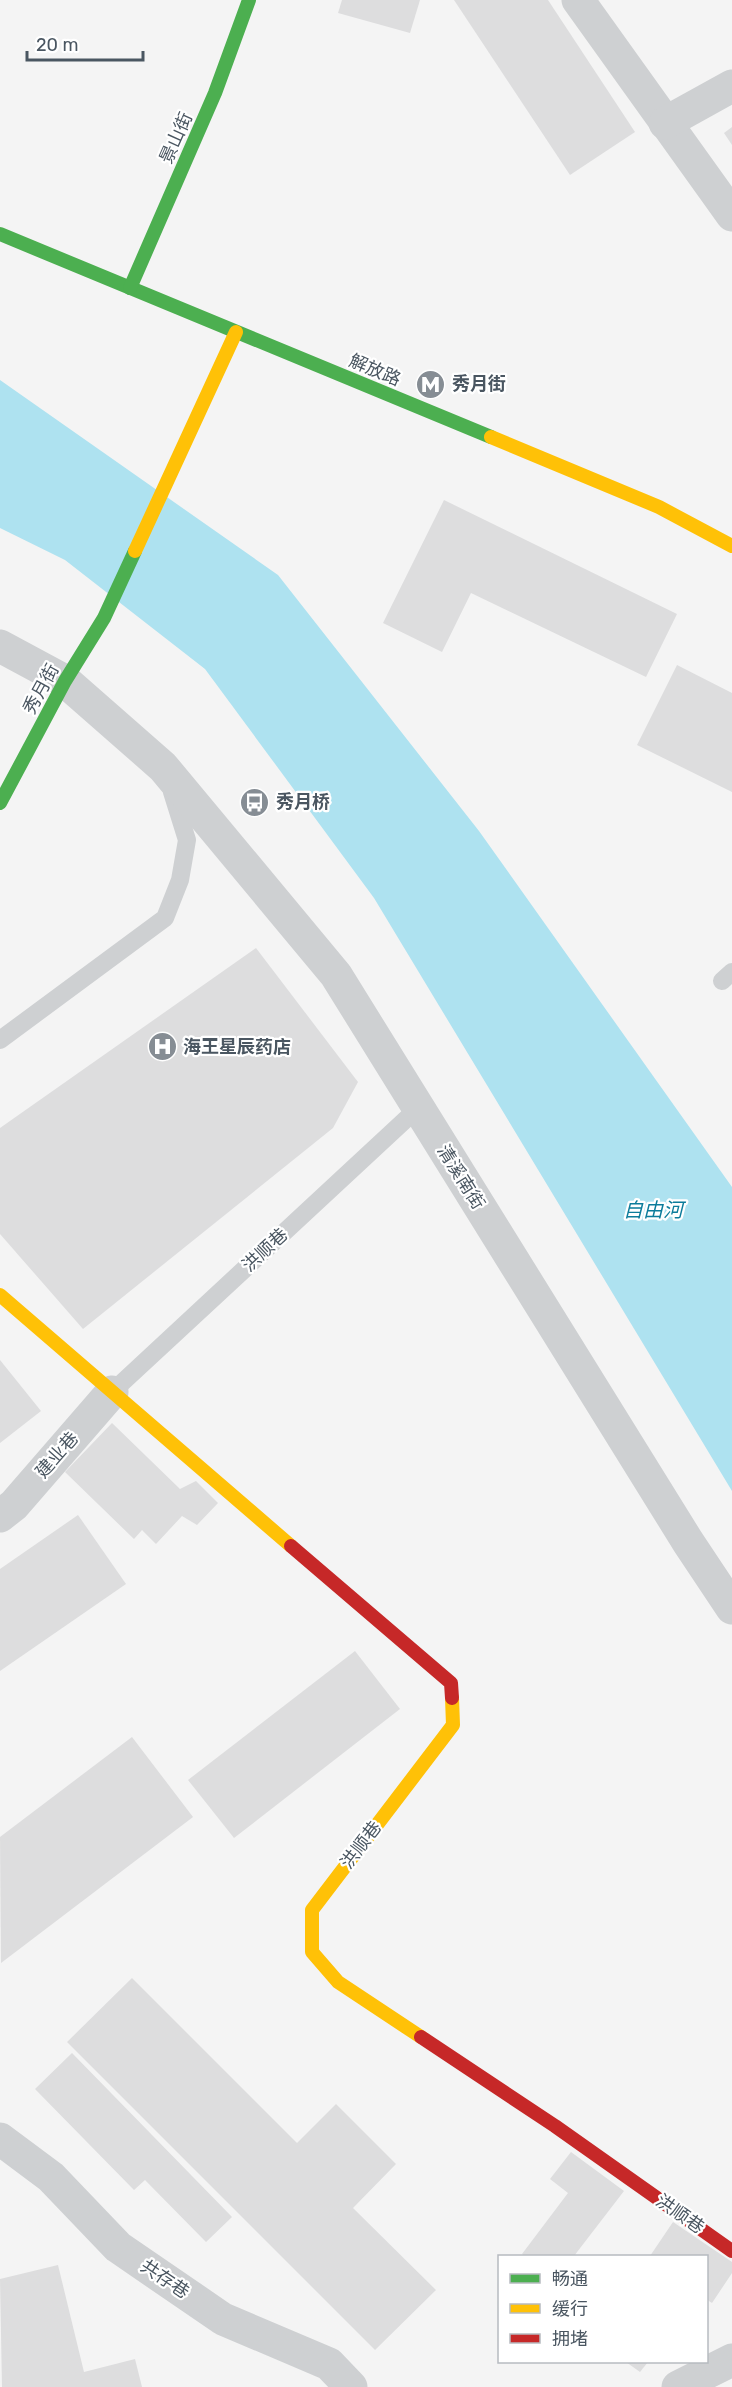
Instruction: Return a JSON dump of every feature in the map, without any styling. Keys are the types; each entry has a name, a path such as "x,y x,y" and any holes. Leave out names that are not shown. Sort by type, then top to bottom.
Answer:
{"street":[{"name":"景山街","path":"130,288 215,93 249,0"},
{"path":"578,0 732,215"},
{"path":"665,123 732,86"},
{"name":"解放路","path":"0,234 659,507 732,546"},
{"name":"秀月街","path":"0,803 64,681 104,618 236,332"},
{"name":"清溪南街","path":"0,646 64,681 163,767 336,975 688,1542 732,1608"},
{"name":"洪顺巷","path":"0,1294 451,1683 453,1725 312,1910 312,1952 339,1982 555,2127 732,2251"},
{"name":"建业巷","path":"0,1516 14,1505 112,1392"},
{"name":"共存巷","path":"0,2139 51,2177 118,2247 223,2319 329,2364 351,2387"},
{"path":"678,2387 732,2360"}],"lane":[{"path":"0,1040 165,918 180,880 187,840 163,767"},
{"name":"洪顺巷","path":"112,1392 418,1108"}],"water":[{"name":"自由河","path":"0,380 278,575 479,831 732,1187 732,1491 374,898 205,669 65,560 0,528"}],"building":[{"path":"342,0 420,0 410,33 338,13"},
{"path":"454,0 548,0 635,132 570,175"},
{"path":"732,127 732,145 724,133"},
{"path":"444,500 677,614 646,677 471,593 442,652 383,623"},
{"path":"677,665 732,693 732,792 637,745"},
{"path":"256,948 358,1082 333,1128 83,1329 0,1234 0,1128"},
{"path":"0,1360 41,1411 0,1443"},
{"path":"112,1423 180,1489 196,1481 218,1503 197,1525 182,1516 156,1544 142,1530 134,1539 65,1472"},
{"path":"78,1515 126,1584 0,1671 0,1569"},
{"path":"355,1651 400,1709 234,1838 188,1780"},
{"path":"132,1737 193,1817 1,1963 0,1837"},
{"path":"132,1978 297,2143 336,2104 396,2164 353,2208 436,2290 375,2350 67,2042"},
{"path":"72,2053 232,2217 206,2242 145,2180 134,2190 35,2089"},
{"path":"571,2152 624,2191 575,2255 524,2255 522,2254 568,2193 550,2179"},
{"path":"673,2222 732,2262 732,2273 712,2303 708,2300 708,2255 651,2255"},
{"path":"58,2265 84,2372 135,2359 142,2387 2,2387 0,2279"},
{"path":"627,2363 647,2363 640,2372"}],"traffic: fast":[{"path":"130,288 215,93 249,0"},
{"path":"0,234 491,437"},
{"path":"0,803 65,681 104,618 135,551"}],"traffic: slow":[{"path":"135,551 236,332"},
{"path":"491,437 659,507 732,546"},
{"path":"0,1295 291,1546"},
{"path":"421,2037 338,1982 312,1952 312,1910 453,1725 452,1698"}],"traffic: jam":[{"path":"291,1546 451,1683 452,1698"},
{"path":"421,2037 555,2126 732,2251"}],"place":[{"name":"秀月街","path":"431,384"},
{"name":"秀月桥","path":"255,802"},
{"name":"海王星辰药店","path":"162,1047"}]}
